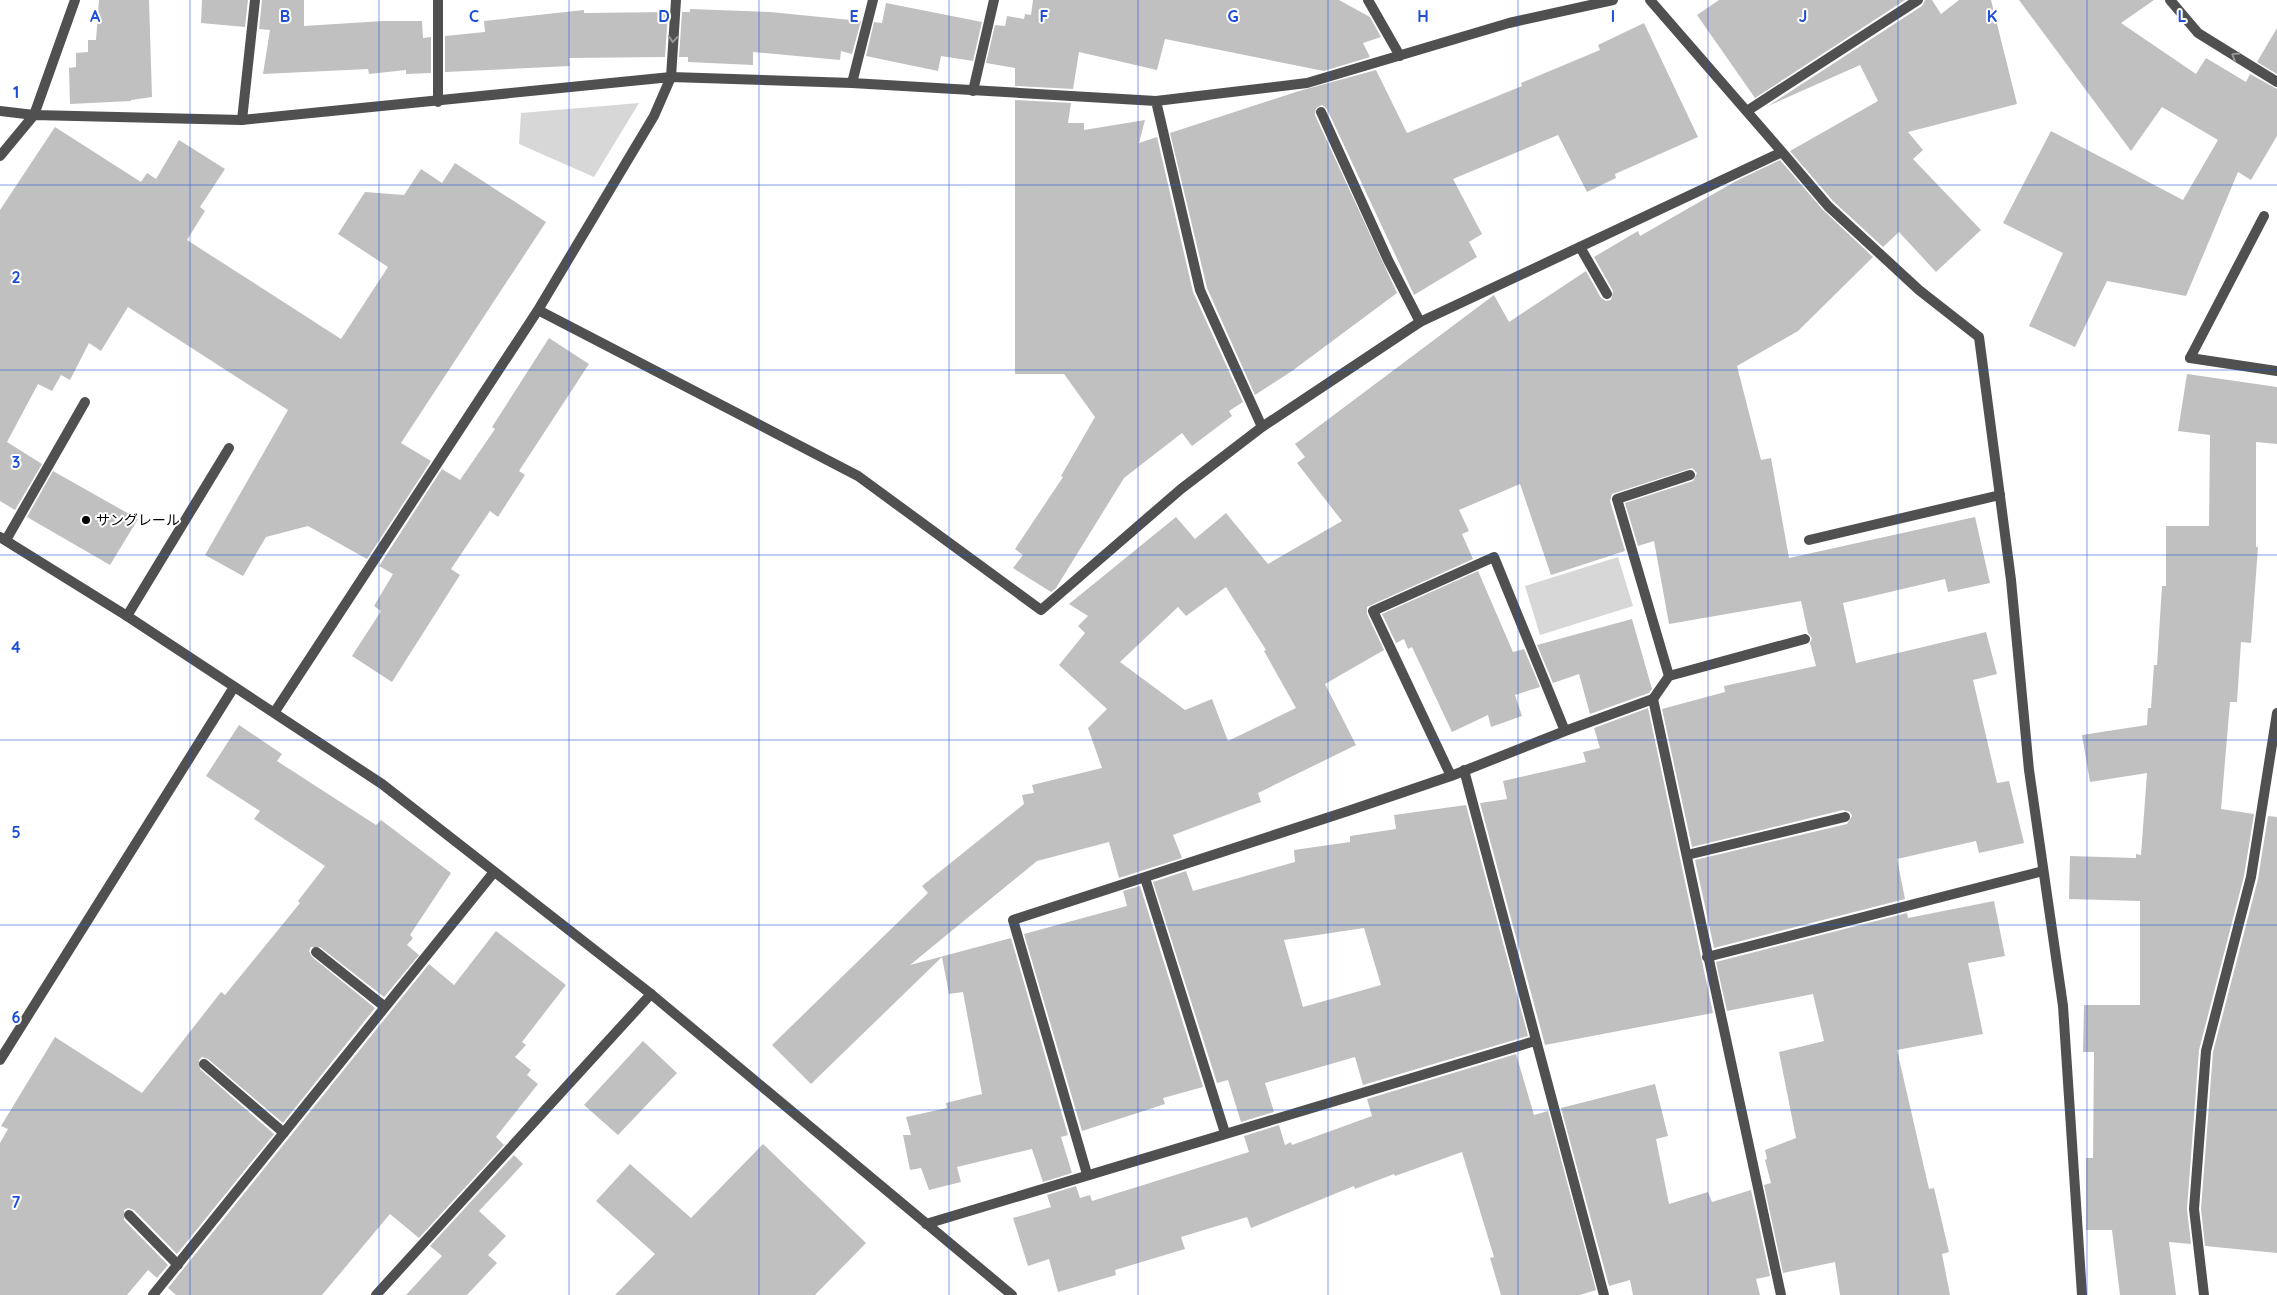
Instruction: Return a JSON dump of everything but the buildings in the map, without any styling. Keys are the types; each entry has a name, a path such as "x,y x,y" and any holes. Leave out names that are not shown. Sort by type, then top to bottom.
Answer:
{"street":[{"path":"0,156 34,116 75,0"},
{"path":"242,120 255,0"},
{"path":"438,0 438,102"},
{"path":"274,712 538,310 654,116 670,77 676,0"},
{"path":"852,82 873,0"},
{"path":"973,91 994,0"},
{"path":"1368,0 1400,56"},
{"path":"0,111 34,116 242,120 438,102 670,77 852,82 1156,101 1307,82 1509,23 1613,0"},
{"path":"1650,0 1828,206 1920,290 1979,337 2012,595 2029,770 2063,1006 2082,1295"},
{"path":"1747,111 1918,0"},
{"path":"2170,0 2198,34 2277,82"},
{"path":"1156,101 1200,290 1262,427"},
{"path":"1320,112 1388,260 1420,322"},
{"path":"538,310 858,476 1041,610 1181,489 1262,427 1420,322 1782,152"},
{"path":"2264,216 2190,358 2277,371"},
{"path":"1580,247 1607,294"},
{"path":"85,402 3,539 128,616 382,784 651,994 1012,1295"},
{"path":"128,616 230,448"},
{"path":"1669,676 1617,499 1690,475"},
{"path":"1809,540 2000,495"},
{"path":"1451,776 1373,611 1494,557 1565,731"},
{"path":"1087,1174 1013,920 1451,776 1653,699 1669,676 1805,639"},
{"path":"0,1060 234,687"},
{"path":"1653,699 1781,1295"},
{"path":"2204,1295 2194,1209 2206,1051 2251,877 2277,713"},
{"path":"1464,770 1604,1295"},
{"path":"1687,855 1845,817"},
{"path":"1707,957 2044,870"},
{"path":"153,1295 494,872"},
{"path":"1145,878 1224,1133"},
{"path":"316,952 385,1007"},
{"path":"376,1295 651,994"},
{"path":"926,1224 1087,1174 1535,1041"},
{"path":"204,1064 284,1133"},
{"path":"129,1216 178,1264"}],"shaded area":[{"path":"639,103 594,177 519,144 521,113"},
{"path":"1618,557 1633,606 1540,635 1525,586"}],"place":[{"name":"サングレール","path":"86,520"}]}
